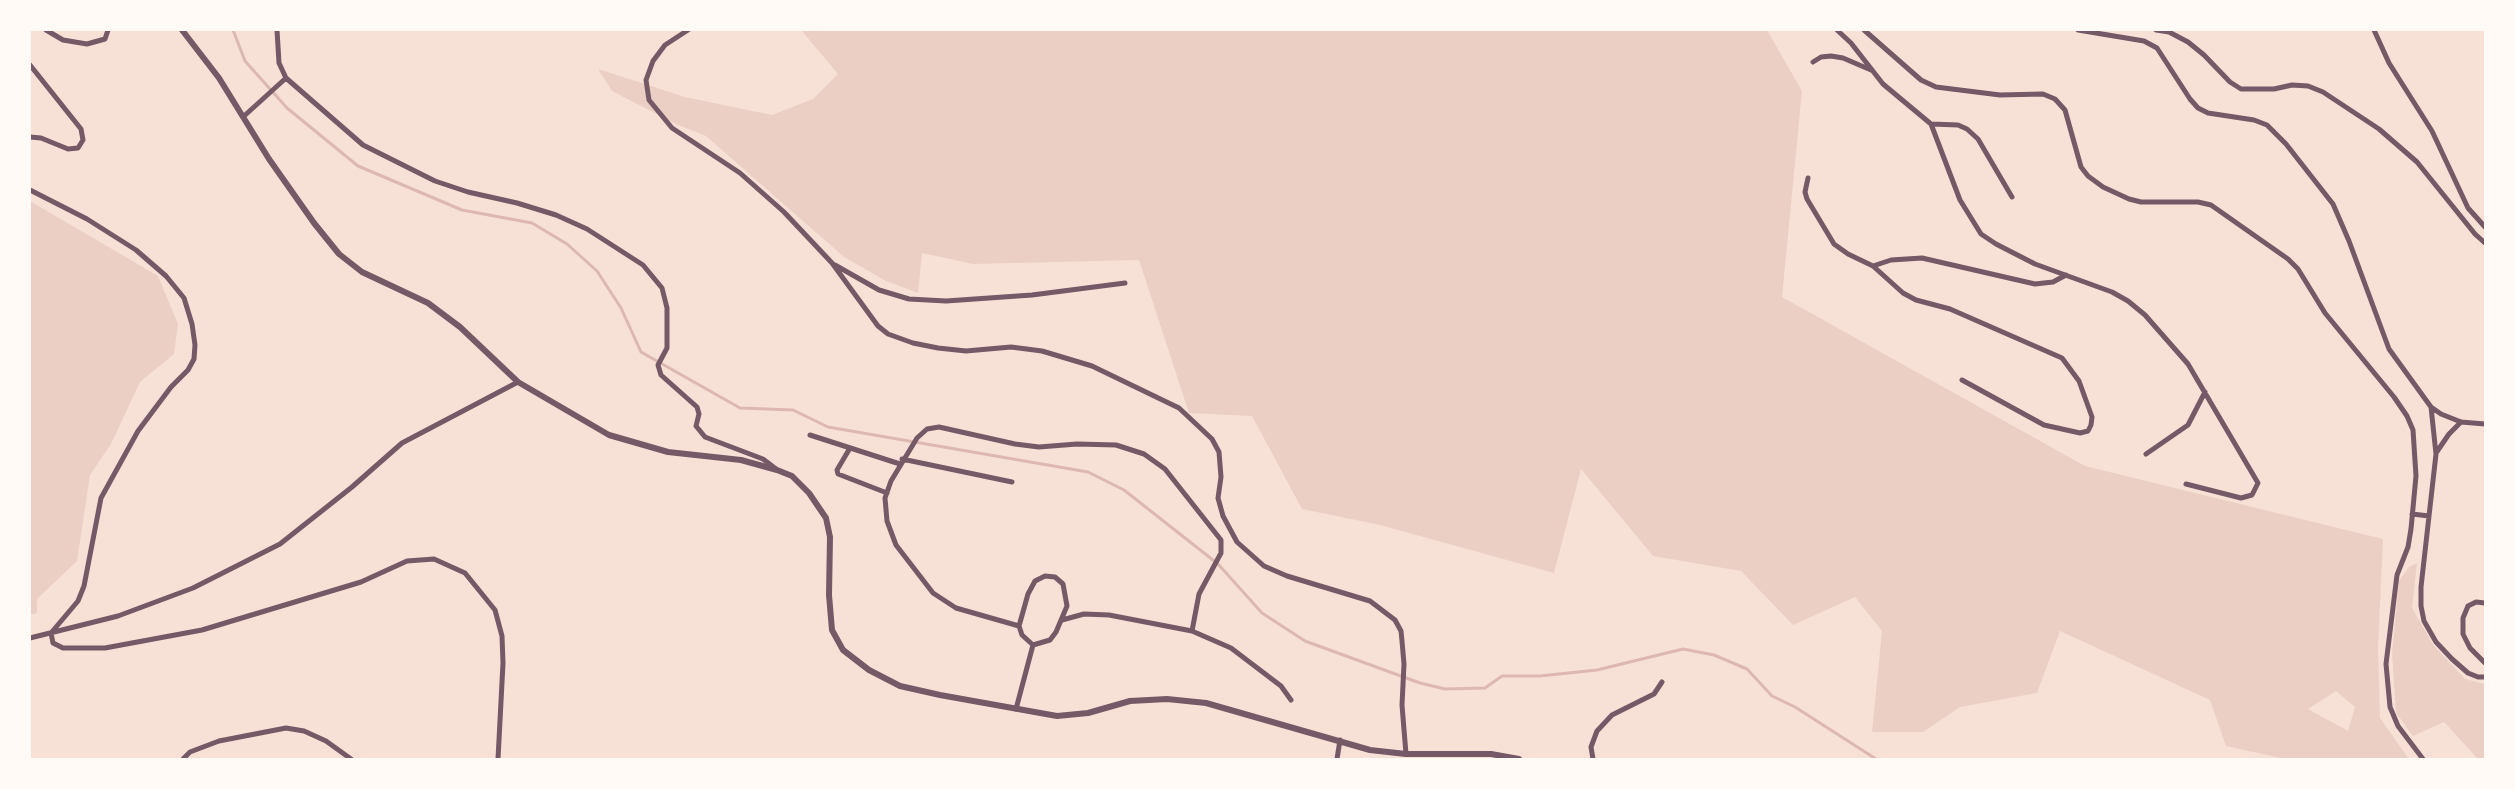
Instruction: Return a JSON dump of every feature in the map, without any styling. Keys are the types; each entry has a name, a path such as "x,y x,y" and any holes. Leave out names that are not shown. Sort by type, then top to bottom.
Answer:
{"street":[{"path":"46,30 63,40 87,44 105,39 108,30"},
{"path":"182,30 219,78 280,175 339,254 362,272 428,303 460,327 518,382 608,435 668,452 741,460 792,476 810,493 826,518 830,537 832,630 843,650 869,670 900,686 1056,716 1088,713 1130,701 1177,700 1206,703 1370,750 1406,754 1490,754 1519,759"},
{"path":"277,30 279,63 286,78 363,145 444,183 556,215 587,229 643,266 662,288 667,308 666,348 658,365 661,375 698,407 699,414 696,426 705,437 764,459 777,470"},
{"path":"688,30 665,45 653,61 646,80 649,100 672,128 740,173 784,212 832,263 878,326 888,334 912,343 938,348 966,351 1011,347 1042,351 1092,366 1179,408 1212,439 1219,452 1221,477 1218,498 1223,516 1237,542 1264,566 1313,584 1370,601 1385,610 1401,630 1404,664 1401,688 1406,754"},
{"path":"1837,30 1852,43 1883,84 1931,124 1960,200 1981,234 1996,244 2036,264 2112,292 2128,301 2145,315 2188,364 2220,422 2254,473 2258,483 2257,489 2252,495 2241,498 2186,484"},
{"path":"1864,30 1921,80 1936,87 2000,95 2043,94 2055,98 2065,110 2081,167 2088,176 2103,187 2129,199 2141,202 2198,202 2211,205 2288,258 2298,269 2325,313 2394,397 2407,416 2413,430 2416,448 2416,476 2412,514 2408,547 2397,575 2386,664 2390,707 2398,726 2423,759"},
{"path":"2078,30 2144,41 2156,48 2198,108 2208,112 2254,120 2267,125 2333,204 2350,241 2389,349 2431,407 2441,414 2461,422 2485,424"},
{"path":"2156,30 2169,32 2188,42 2204,55 2230,82 2241,89 2274,89 2292,85 2308,86 2323,92 2379,129 2417,162 2475,234 2485,243"},
{"path":"2374,30 2389,63 2432,131 2468,208 2485,227"},
{"path":"1812,62 1820,57 1831,56 1843,58 1872,70"},
{"path":"30,65 81,129 83,140 78,148 68,149 41,138 30,137"},
{"path":"244,117 286,78"},
{"path":"1931,124 1958,125 1972,134 1990,158 2012,197"},
{"path":"1808,178 1805,192 1807,199 1834,244 1848,254 1873,266 1903,293 1916,300 1950,309 2062,358 2079,381 2092,418 2091,425 2088,431 2080,434 2044,424 1962,380"},
{"path":"30,190 87,219 136,250 166,276 184,298 192,324 195,345 194,359 188,370 171,387 138,431 101,498 84,586 78,601 51,633"},
{"path":"1873,266 1891,260 1922,258 2035,284 2053,282 2066,275"},
{"path":"832,263 879,290 909,299 946,301 1032,295 1125,283"},
{"path":"30,638 118,616 192,588 280,544 352,487 402,443 518,382"},
{"path":"2146,454 2188,425 2205,392"},
{"path":"2431,407 2436,454 2421,587 2421,606 2424,621 2436,642 2452,659 2468,673 2478,677 2485,676"},
{"path":"2436,454 2449,434 2461,422"},
{"path":"1019,626 956,608 933,594 896,545 887,521 885,498 901,462 917,438 927,429 939,428 1015,444 1040,447 1077,444 1116,445 1144,454 1165,469 1221,540 1221,553 1200,594 1192,630"},
{"path":"810,434 850,448 901,462 1012,482"},
{"path":"850,448 837,470 838,474 887,493"},
{"path":"2412,514 2429,516"},
{"path":"51,633 53,643 63,648 105,648 202,630 361,582 407,561 434,559 465,573 495,610 502,636 503,663 498,759"},
{"path":"1045,576 1055,578 1063,584 1067,606 1062,620 1050,640 1033,645 1022,635 1019,626 1028,594 1035,581 1045,576"},
{"path":"2485,603 2476,602 2468,606 2463,618 2463,634 2470,648 2485,663"},
{"path":"1062,620 1084,614 1109,615 1192,630 1231,648 1281,686 1291,700"},
{"path":"1016,709 1033,645"},
{"path":"1593,759 1590,747 1597,732 1612,715 1654,694 1662,682"},
{"path":"183,759 190,752 219,741 286,728 304,731 326,741 351,759"},
{"path":"1337,759 1340,740"}],"shaded area":[{"path":"801,30 1767,30 1802,91 1782,297 2085,466 2383,539 2378,648 2380,718 2409,759 2285,759 2226,746 2210,700 2060,631 2037,693 1960,707 1923,732 1872,732 1882,631 1855,597 1793,625 1741,571 1653,556 1581,469 1554,573 1380,525 1302,509 1252,416 1189,413 1139,260 973,264 922,253 918,293 886,281 844,257 706,136 676,124 612,91 598,69 685,97 772,115 813,99 838,74","holes":["2336,691 2355,707 2348,731 2308,709"]},
{"path":"30,201 158,276 178,324 174,354 140,382 111,444 90,475 77,561 37,599 37,613 30,615"},
{"path":"2417,563 2412,608 2434,646 2465,679 2485,684 2485,759 2478,759 2444,722 2413,736 2396,713 2392,653 2399,581 2409,567"}],"waterway":[{"path":"233,30 245,61 287,108 358,166 462,210 532,223 567,244 597,271 621,308 641,352 740,408 793,410 828,427 1088,472 1124,490 1218,564 1262,613 1305,641 1420,683 1445,689 1485,688 1502,676 1540,676 1597,670 1683,649 1714,655 1747,669 1772,696 1795,707 1876,759"}]}
